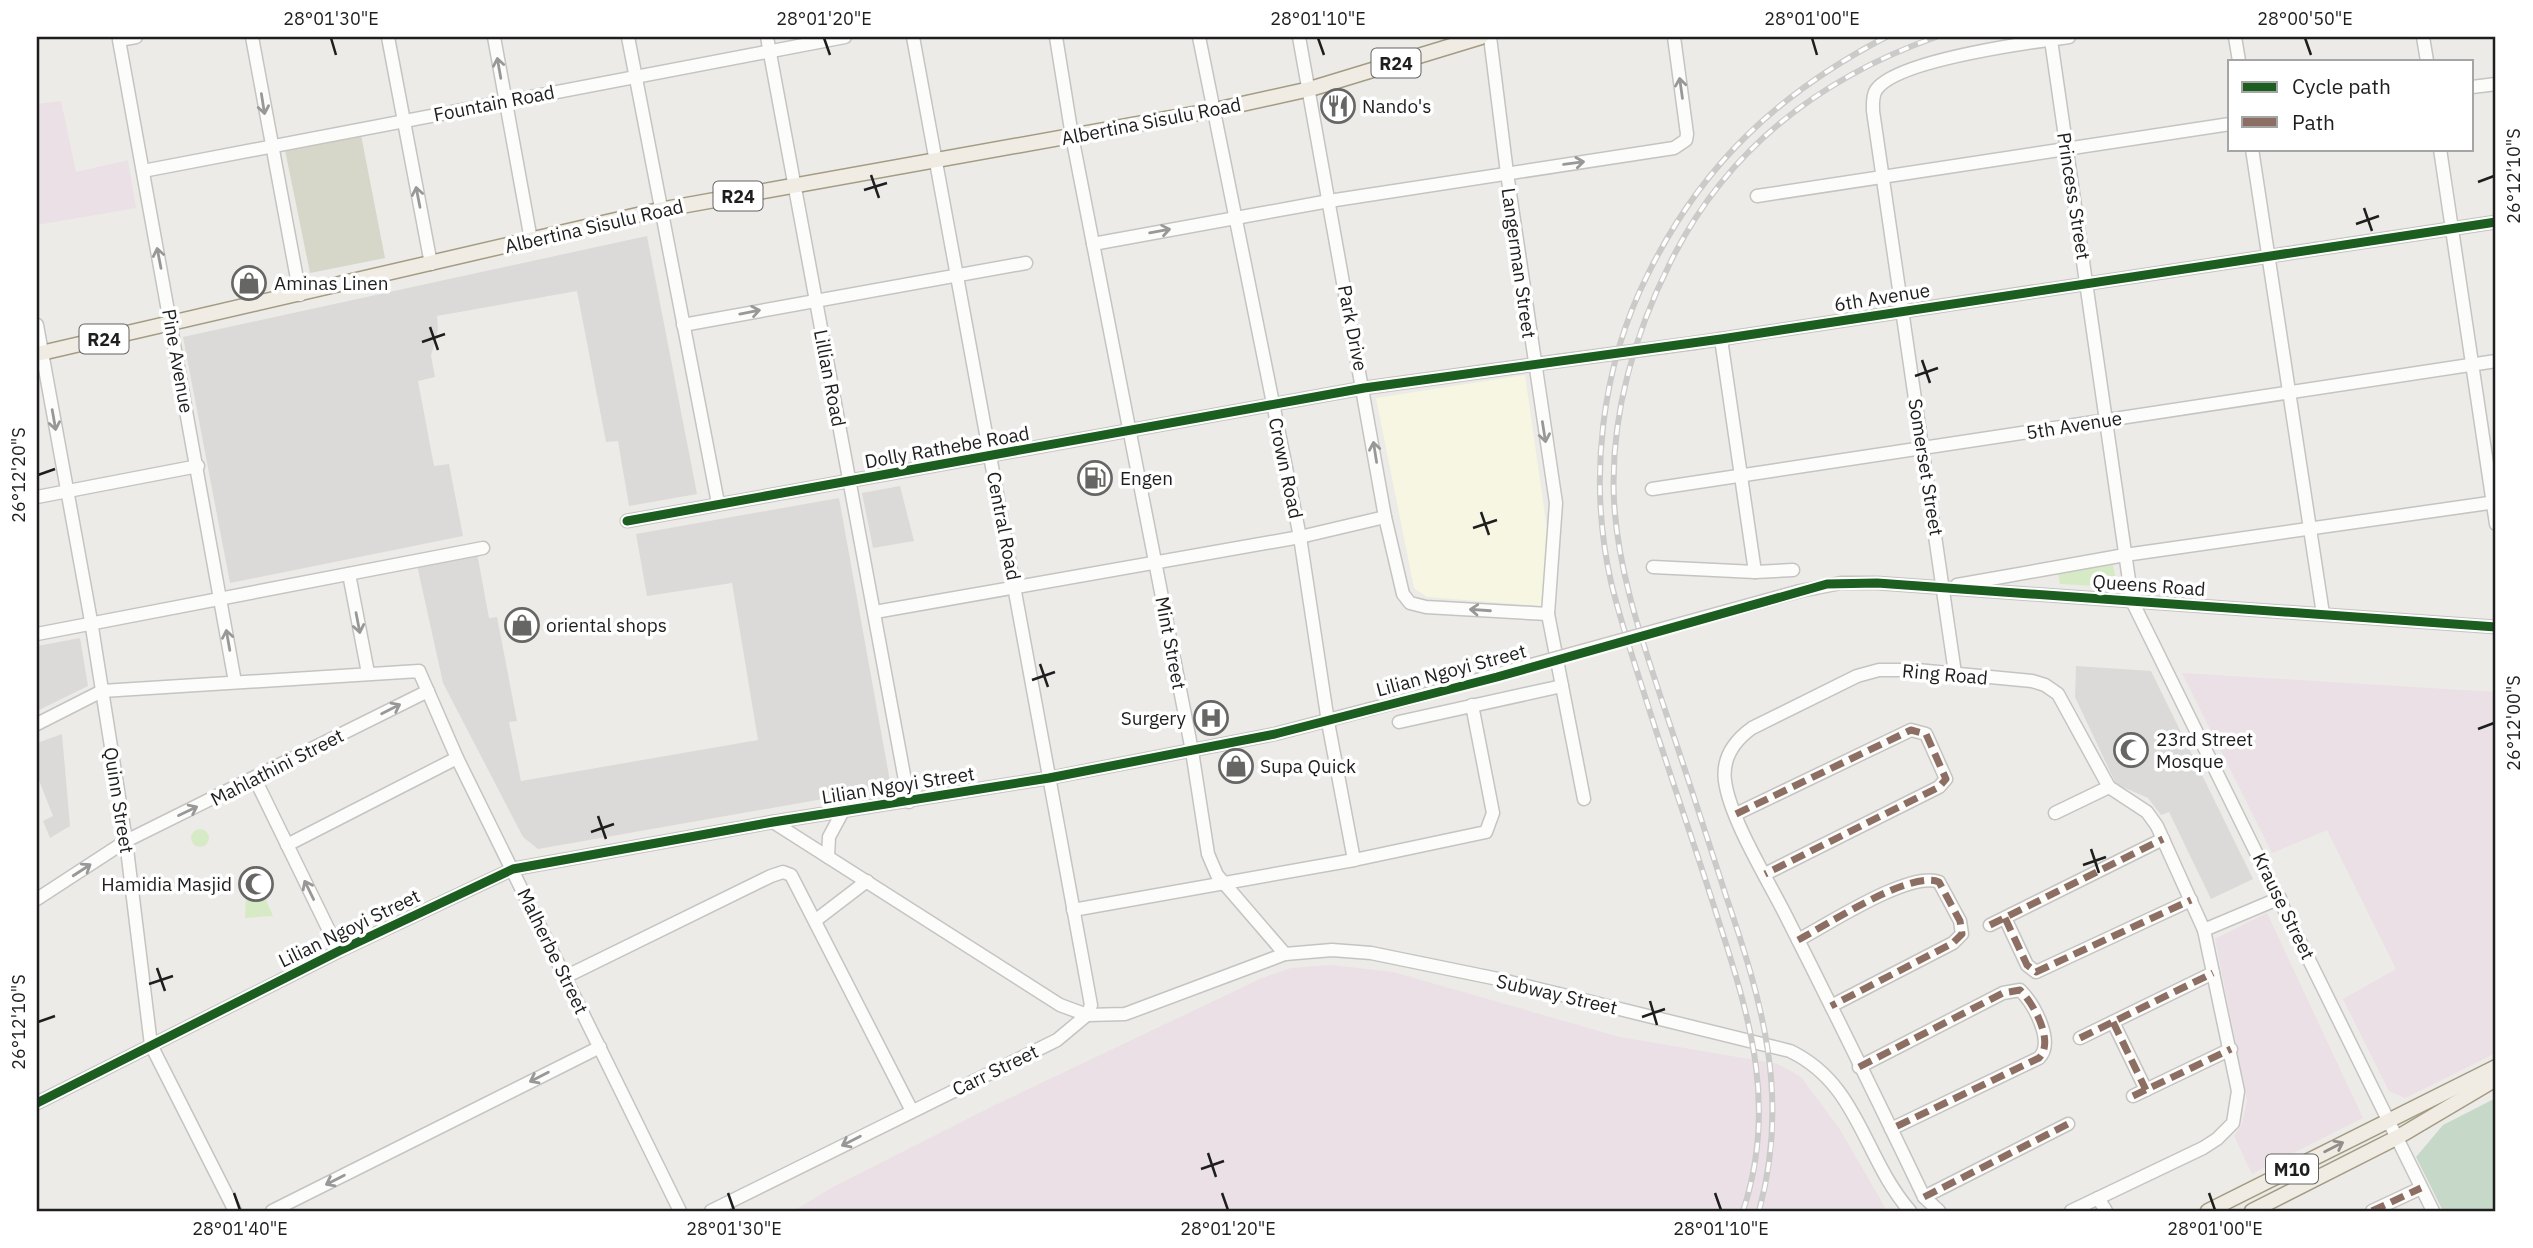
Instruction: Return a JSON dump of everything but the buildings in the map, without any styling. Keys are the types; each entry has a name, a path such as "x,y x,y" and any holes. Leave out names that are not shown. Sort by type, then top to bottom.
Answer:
{"main road":[{"name":"Albertina Sisulu Road","path":"40,353 172,325 659,210 1215,110 1310,89 1481,37"},
{"name":"M10","path":"2208,1211 2496,1067"},
{"name":"M10","path":"2252,1211 2398,1138 2496,1079"}],"street":[{"name":"Pine Avenue","path":"136,37 119,40 235,682"},
{"path":"252,37 270,148 300,295"},
{"path":"388,37 431,264"},
{"path":"494,37 531,240"},
{"path":"628,37 659,210 718,503"},
{"name":"Lillian Road","path":"767,37 909,802"},
{"name":"Fountain Road","path":"143,171 845,37"},
{"name":"Central Road","path":"913,37 1091,997 1087,1015"},
{"name":"Mint Street","path":"1056,37 1072,136 1192,751 1208,854 1224,883 1285,954"},
{"name":"Crown Road","path":"1199,37 1300,537 1328,722 1354,860"},
{"name":"Park Drive","path":"1299,37 1385,517 1400,586 1410,603 1548,614"},
{"name":"Langerman Street","path":"1490,37 1534,365 1556,503 1548,614 1584,799"},
{"path":"1093,244 1329,201 1666,150 1686,140 1674,37"},
{"path":"2051,40 2069,37"},
{"path":"2235,37 2239,60"},
{"path":"2423,37 2427,60"},
{"name":"Somerset Street","path":"1955,673 1924,448 1900,312 1884,176 1873,111 1874,95 1883,83 1936,63 2051,40"},
{"name":"Princess Street","path":"2051,40 2108,420 2132,601"},
{"path":"2474,88 2496,84"},
{"path":"1757,196 2228,124"},
{"path":"2252,150 2323,614"},
{"path":"2440,150 2495,502 2496,524"},
{"name":"6th Avenue","path":"1273,405 1364,388 1694,343 2496,222"},
{"path":"683,325 1026,262"},
{"name":"Quinn Street","path":"37,325 91,621 126,841 151,1045 235,1211"},
{"path":"1720,339 1755,572"},
{"name":"5th Avenue","path":"1652,489 2496,361"},
{"name":"Dolly Rathebe Road","path":"627,522 718,503 850,482 1273,405"},
{"path":"37,497 198,466"},
{"path":"1944,588 2005,574 2125,555 2495,502"},
{"path":"875,611 1300,537 1385,517"},
{"path":"37,634 91,621 483,548"},
{"path":"1653,568 1755,572 1793,570"},
{"path":"349,574 368,673"},
{"name":"Queens Road","path":"1800,591 1827,584 1857,582 2496,627"},
{"name":"Lilian Ngoyi Street","path":"37,1103 339,951 513,869 773,822 1049,778 1328,722 1800,591"},
{"name":"Krause Street","path":"2132,601 2390,1119 2433,1211"},
{"name":"Ring Road","path":"1939,1211 1924,1197 1859,1067 1736,814 1725,782 1726,761 1740,737 1752,728 1857,676 1878,670 1955,673 2032,681 2054,690 2068,710 2109,787 2147,812 2163,839 2204,930 2231,1049 2238,1100 2228,1129 2203,1148 2071,1211"},
{"path":"37,724 102,691 419,671 428,691"},
{"path":"1399,722 1562,686"},
{"name":"Malherbe Street","path":"428,691 457,758 680,1211"},
{"name":"Mahlathini Street","path":"37,899 126,841 428,691"},
{"path":"1073,910 1354,860 1486,832 1493,813 1472,705"},
{"path":"1736,814 1911,730 1926,734 1946,776 1943,784 1765,874"},
{"path":"287,845 457,758"},
{"path":"255,779 339,951"},
{"path":"2055,813 2109,787"},
{"path":"828,857 829,837 844,811"},
{"path":"773,822 1060,1005 1087,1015 1125,1014 1147,1008 1285,954"},
{"path":"1990,925 2163,839"},
{"path":"565,977 783,872 796,879 910,1107"},
{"path":"1798,940 1911,883 1925,880 1939,882 1962,927 1959,938 1830,1006"},
{"path":"816,920 867,881"},
{"path":"2204,930 2280,898"},
{"path":"2005,918 2027,965 2036,972 2191,900"},
{"name":"Subway Street","path":"1285,954 1332,950 1371,953 1498,979 1790,1051 1819,1068 1835,1084 1880,1170 1910,1211"},
{"path":"2080,1038 2213,972"},
{"path":"1859,1067 1992,997 2010,990 2024,993 2046,1039 2043,1054 1891,1129"},
{"name":"Carr Street","path":"711,1211 910,1107 1057,1040 1087,1015"},
{"path":"2113,1022 2146,1090"},
{"path":"272,1211 600,1047"},
{"path":"2133,1096 2231,1049"},
{"path":"1924,1197 2068,1124"},
{"path":"2372,1211 2421,1188"},
{"path":"2098,1198 2106,1211"}],"shaded area":[{"path":"61,101 76,172 128,160 136,208 37,225 37,104"},
{"path":"361,135 385,258 310,273 285,150"},
{"path":"647,236 697,494 629,506 618,441 606,442 577,291 437,316 438,329 431,356 435,377 418,381 434,466 449,464 463,536 230,583 183,337"},
{"path":"1525,375 1548,536 1541,606 1427,597 1414,588 1376,398"},
{"path":"900,486 914,541 873,548 862,493"},
{"path":"839,498 891,787 538,849 523,837 443,683 417,565 477,553 489,618 497,617 517,721 509,722 521,781 758,740 732,583 647,596 636,534"},
{"path":"80,638 88,686 37,711 37,646"},
{"path":"2076,666 2151,671 2253,879 2211,899 2169,812 2161,815 2148,798 2116,784 2075,697"},
{"path":"2182,673 2496,692 2496,1053 2405,1098 2389,1091 2343,999 2396,969 2327,830 2272,853"},
{"path":"62,734 70,826 50,838 43,821 53,816 37,775 37,743"},
{"path":"2267,913 2363,1118 2252,1174 2234,1136 2242,1124 2247,1101 2215,939"},
{"path":"1331,965 1393,972 1620,1037 1778,1064 1801,1077 1839,1128 1887,1211 793,1211 833,1187 991,1107 1262,978 1291,968"},
{"path":"2496,1098 2496,1211 2443,1211 2416,1157 2443,1125"}],"green space":[{"path":"2113,565 2117,585 2114,587 2060,584 2058,572"},
{"path":"200,829 206,832 209,838 206,844 200,847 194,844 191,838 194,832"},
{"path":"246,895 264,895 273,916 245,918"}],"railway":[{"path":"1743,1211 1753,1173 1758,1136 1759,1100 1750,1030 1731,959 1635,665 1611,582 1600,504 1603,425 1619,347 1632,310 1669,235 1693,198 1747,135 1778,108 1811,82 1886,37"},
{"path":"1759,1211 1768,1169 1772,1129 1772,1090 1761,1013 1739,936 1648,659 1626,581 1614,501 1616,439 1627,378 1646,318 1671,261 1694,221 1720,185 1749,152 1781,122 1816,96 1894,54 1936,37"}],"marked path":[{"path":"1736,814 1911,730 1926,734 1946,779 1939,787 1765,874"},
{"path":"1990,925 2163,839"},
{"path":"1798,940 1889,891 1926,880 1939,882 1960,921 1962,934 1953,943 1831,1006"},
{"path":"2005,918 2027,965 2036,972 2191,900"},
{"path":"2080,1038 2213,973"},
{"path":"1859,1067 2003,993 2020,990 2036,1013 2045,1043 2039,1058 1891,1129"},
{"path":"2113,1022 2146,1090"},
{"path":"2133,1096 2231,1049"},
{"path":"1924,1197 2068,1124"},
{"path":"2372,1211 2421,1188"}],"cycle path":[{"path":"627,521 1364,388 1721,339 2496,222"},
{"path":"37,1103 339,951 513,869 773,822 1049,778 1275,734 1497,677 1827,584 1877,583 2496,627"}],"place":[{"name":"Nando's","path":"1338,106"},
{"name":"Aminas Linen","path":"249,283"},
{"name":"Engen","path":"1095,478"},
{"name":"oriental shops","path":"522,625"},
{"name":"Surgery","path":"1211,718"},
{"name":"23rd Street Mosque","path":"2131,750"},
{"name":"Supa Quick","path":"1236,766"},
{"name":"Hamidia Masjid","path":"256,884"}]}
